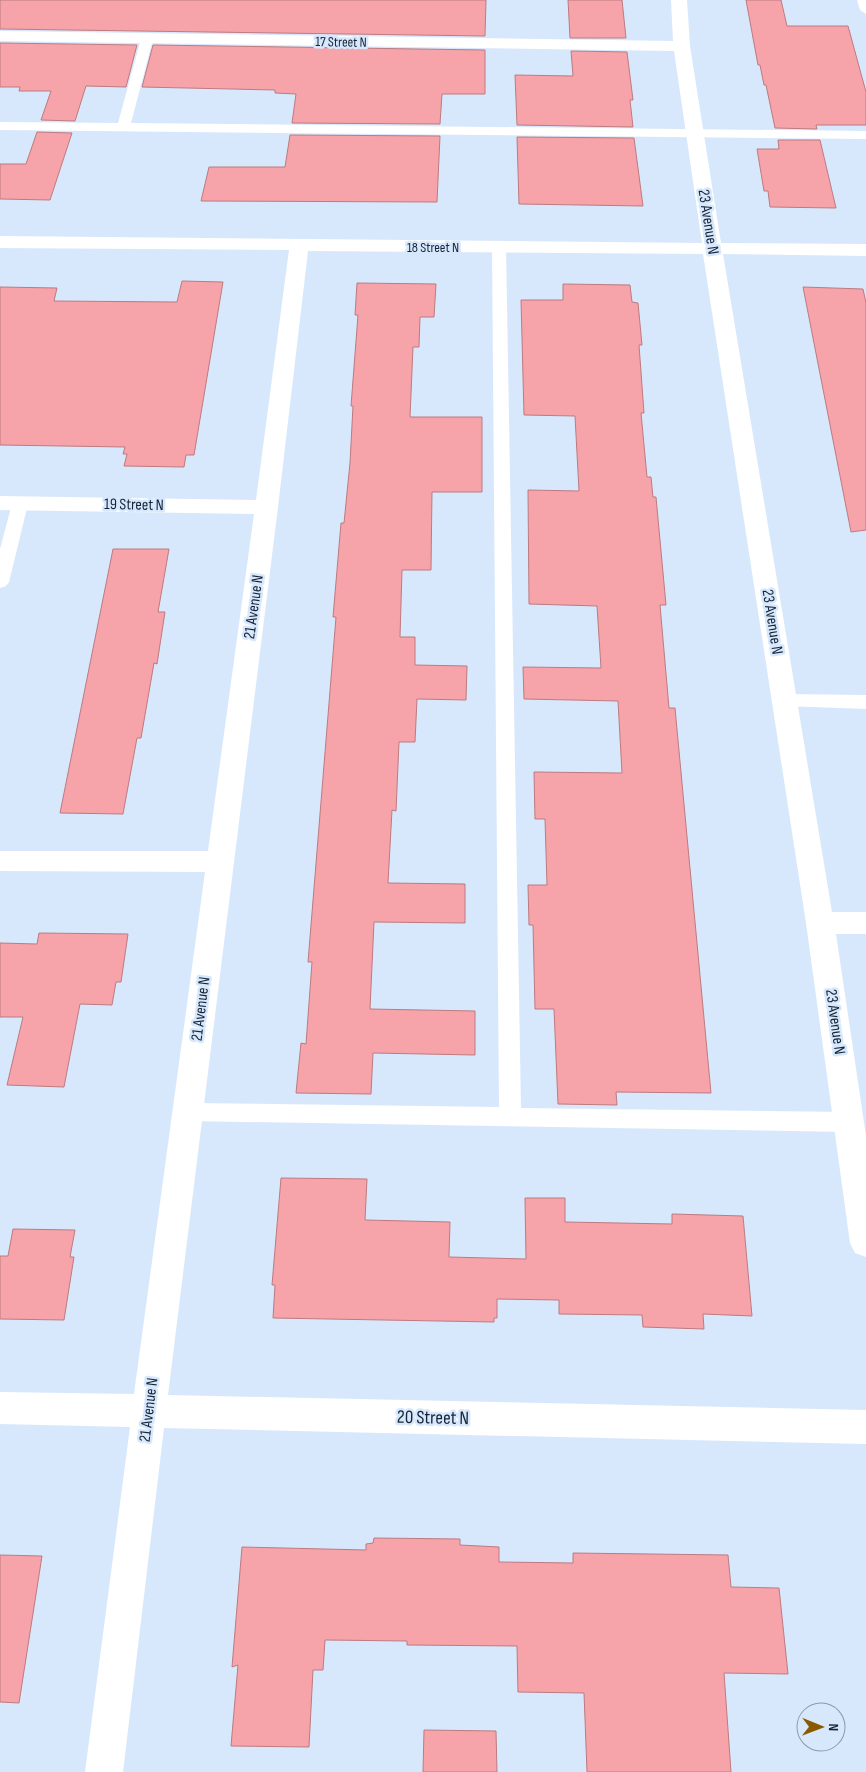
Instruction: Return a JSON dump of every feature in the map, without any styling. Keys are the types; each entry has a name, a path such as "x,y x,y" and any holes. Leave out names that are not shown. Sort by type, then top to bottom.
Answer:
{"street":[{"name":"23 Avenue N","path":"679,0 682,46 694,133 820,923 866,1243"},
{"name":"17 Street N","path":"0,36 682,46"},
{"name":"18 Street N","path":"0,242 866,250"},
{"name":"21 Avenue N","path":"104,1772 148,1412 300,246"},
{"name":"19 Street N","path":"10,503 267,507"},
{"path":"0,861 220,862"},
{"path":"820,923 866,923"},
{"name":"20 Street N","path":"0,1408 866,1427"}],"lane":[{"path":"863,0 866,10"},
{"path":"124,127 147,39"},
{"path":"0,126 866,135"},
{"path":"499,247 510,1117"},
{"path":"0,582 10,503"},
{"path":"784,700 866,702"},
{"path":"188,1112 849,1122"}],"building":[{"path":"0,0 486,0 485,36 0,29"},
{"path":"568,0 622,0 626,38 570,38"},
{"path":"746,0 781,0 787,26 848,26 866,92 866,125 816,125 817,129 775,128 766,85 764,85 760,65 758,65"},
{"path":"0,43 137,45 126,87 86,86 75,121 41,120 51,91 19,91 20,87 0,87"},
{"path":"153,45 485,50 485,94 442,94 440,124 292,123 296,94 275,93 275,90 142,87"},
{"path":"571,51 627,52 633,100 630,100 633,127 517,125 515,75 573,76"},
{"path":"37,132 72,133 50,200 0,199 0,164 26,164"},
{"path":"290,135 440,136 437,202 201,201 209,167 285,167"},
{"path":"517,137 634,138 643,206 519,204"},
{"path":"778,140 820,140 836,208 770,207 768,191 764,191 757,149 779,149"},
{"path":"182,281 223,282 194,455 186,455 184,467 124,466 127,454 123,454 125,447 0,445 0,287 57,288 54,301 177,302"},
{"path":"357,283 436,284 434,317 420,317 419,347 413,347 410,417 482,417 482,492 432,492 431,570 402,570 400,637 415,637 415,665 467,666 466,700 417,699 415,742 399,742 396,811 392,810 388,883 465,884 465,923 374,922 370,1009 475,1011 475,1055 373,1053 371,1094 296,1093 301,1043 306,1044 312,962 308,962 336,617 333,617 341,523 344,523 350,463 353,406 351,406 358,315 355,315"},
{"path":"563,284 630,285 632,302 638,303 642,345 639,345 644,413 641,413 647,477 651,477 653,497 656,497 666,605 660,605 669,708 675,708 711,1093 616,1092 617,1105 558,1104 554,1009 535,1009 533,925 529,925 528,885 547,885 545,819 535,819 534,772 622,773 618,701 524,699 523,667 601,668 597,606 529,604 528,490 579,491 575,416 524,415 521,300 563,300"},
{"path":"803,287 863,289 866,303 866,530 851,532"},
{"path":"113,549 169,549 158,612 165,612 157,664 154,663 141,738 137,738 123,814 60,813"},
{"path":"39,933 128,934 121,982 116,982 112,1005 80,1004 64,1087 7,1085 23,1017 0,1017 0,943 37,944"},
{"path":"281,1178 367,1179 365,1220 450,1222 449,1257 526,1259 525,1198 565,1198 565,1222 672,1224 672,1214 743,1216 752,1316 703,1314 704,1329 643,1327 642,1315 559,1314 559,1300 497,1299 497,1318 494,1318 494,1322 273,1318 275,1285 272,1285"},
{"path":"13,1229 75,1230 70,1257 74,1257 64,1320 0,1319 0,1256 8,1256"},
{"path":"374,1538 460,1539 460,1545 499,1547 499,1562 573,1563 573,1553 728,1555 731,1587 779,1588 788,1674 724,1673 731,1772 587,1772 584,1693 518,1692 517,1646 407,1645 407,1641 325,1640 323,1670 313,1670 309,1747 231,1746 238,1665 232,1667 242,1547 366,1550 366,1544 373,1543"},
{"path":"0,1555 42,1556 19,1703 0,1702"},
{"path":"424,1730 496,1731 497,1772 423,1772"}]}
